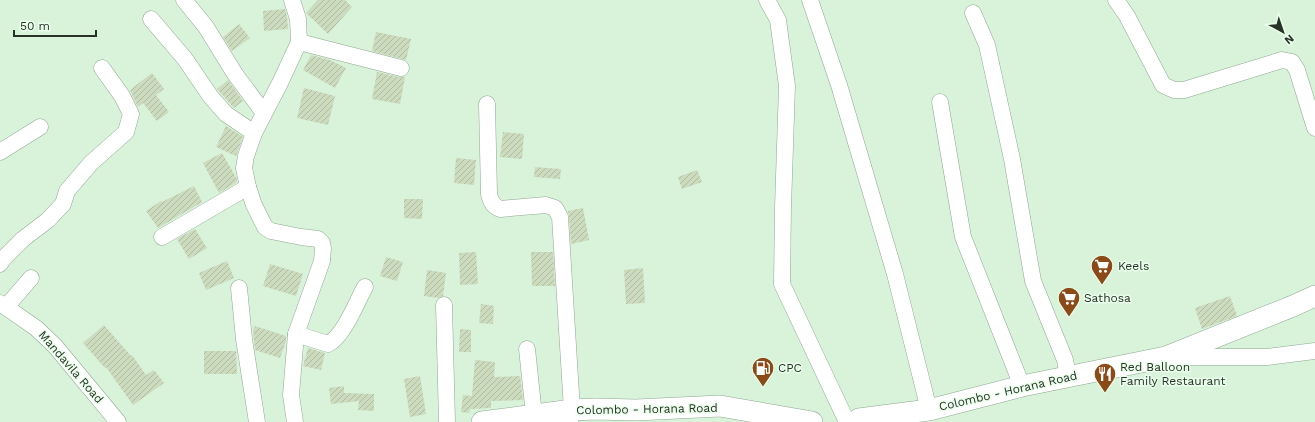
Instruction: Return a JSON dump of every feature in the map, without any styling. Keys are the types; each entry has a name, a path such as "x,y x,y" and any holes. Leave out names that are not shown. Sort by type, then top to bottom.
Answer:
{"main road":[{"name":"Colombo - Horana Road","path":"868,421 929,410 1022,386 1166,357 1315,296"},
{"name":"Colombo - Horana Road","path":"482,422 534,415 594,415 636,410 720,406 812,422"}],"street":[{"path":"184,0 206,27 235,74 264,113"},
{"path":"292,0 298,18 299,42 254,133 246,156 244,168 254,206 263,224 268,230 271,232 318,239 322,243 322,261 296,334 291,395 295,422"},
{"path":"767,0 778,20 787,86 782,284 847,422"},
{"path":"810,0 839,85 894,274 929,410"},
{"path":"1116,0 1127,16 1163,85 1174,90 1184,90 1282,60 1292,62 1297,70 1315,128"},
{"path":"973,13 987,45 1012,159 1033,281 1065,360 1068,376"},
{"path":"151,19 185,59 211,97 226,114 254,133"},
{"path":"299,42 401,68"},
{"path":"0,264 23,238 48,220 63,204 67,191 91,163 126,132 131,114 122,96 102,68"},
{"path":"940,102 963,237 1022,386"},
{"path":"487,104 489,194 492,203 500,209 546,205 555,208 560,217 571,416"},
{"path":"0,152 40,127"},
{"path":"162,237 248,187"},
{"path":"3,305 31,278"},
{"path":"296,334 328,344 331,343 340,334 365,287"},
{"path":"239,288 244,338 257,422"},
{"name":"Mandavila Road","path":"3,305 36,328 55,346 118,422"},
{"path":"444,305 448,422"},
{"path":"527,349 534,415"},
{"path":"1166,357 1267,357 1315,350"}],"building":[{"path":"318,0 345,0 352,7 328,34 306,13"},
{"path":"285,9 288,29 264,31 263,11"},
{"path":"239,24 250,38 232,51 223,37"},
{"path":"376,32 411,39 406,60 372,51"},
{"path":"311,55 330,60 346,68 335,88 303,70"},
{"path":"377,72 405,77 400,104 372,99"},
{"path":"152,73 164,89 156,95 169,112 157,121 143,103 138,107 130,90"},
{"path":"228,80 243,101 234,108 217,89"},
{"path":"304,88 335,96 328,125 297,118"},
{"path":"226,126 243,137 236,156 216,147"},
{"path":"503,132 524,134 522,159 500,157"},
{"path":"222,153 237,179 237,182 219,193 203,163"},
{"path":"456,158 476,160 474,185 454,183"},
{"path":"535,167 561,169 560,179 534,177"},
{"path":"697,170 702,182 682,189 678,177"},
{"path":"194,186 202,202 158,228 146,211 161,201 162,202"},
{"path":"404,199 423,199 422,219 404,218"},
{"path":"583,208 589,240 571,244 568,211"},
{"path":"195,229 207,248 189,259 177,239"},
{"path":"476,252 478,284 460,285 459,253"},
{"path":"531,252 553,252 555,286 532,286"},
{"path":"386,257 403,262 397,281 380,276"},
{"path":"227,261 234,278 206,290 199,273"},
{"path":"270,264 303,274 296,296 263,286"},
{"path":"643,268 645,303 626,304 624,270"},
{"path":"427,270 446,273 443,296 438,298 424,296"},
{"path":"1230,296 1237,316 1202,329 1195,308"},
{"path":"481,304 494,306 493,324 479,323"},
{"path":"104,325 131,356 132,355 146,375 154,370 164,383 133,405 106,367 105,368 83,343"},
{"path":"255,326 286,336 286,341 280,358 255,350 253,331"},
{"path":"460,329 471,330 471,352 459,352"},
{"path":"308,348 325,353 321,370 303,366"},
{"path":"204,351 236,351 237,374 204,374"},
{"path":"475,360 495,362 494,377 520,376 523,400 491,401 491,408 470,409 469,413 461,412 463,395 472,396"},
{"path":"420,376 426,414 410,417 404,379"},
{"path":"344,386 344,393 374,394 374,411 358,410 359,401 331,404 329,388"}],"place":[{"name":"Keels","path":"1102,286"},
{"name":"Sathosa","path":"1069,318"},
{"name":"CPC","path":"763,388"},
{"name":"Red Balloon Family Restaurant","path":"1105,394"}]}
